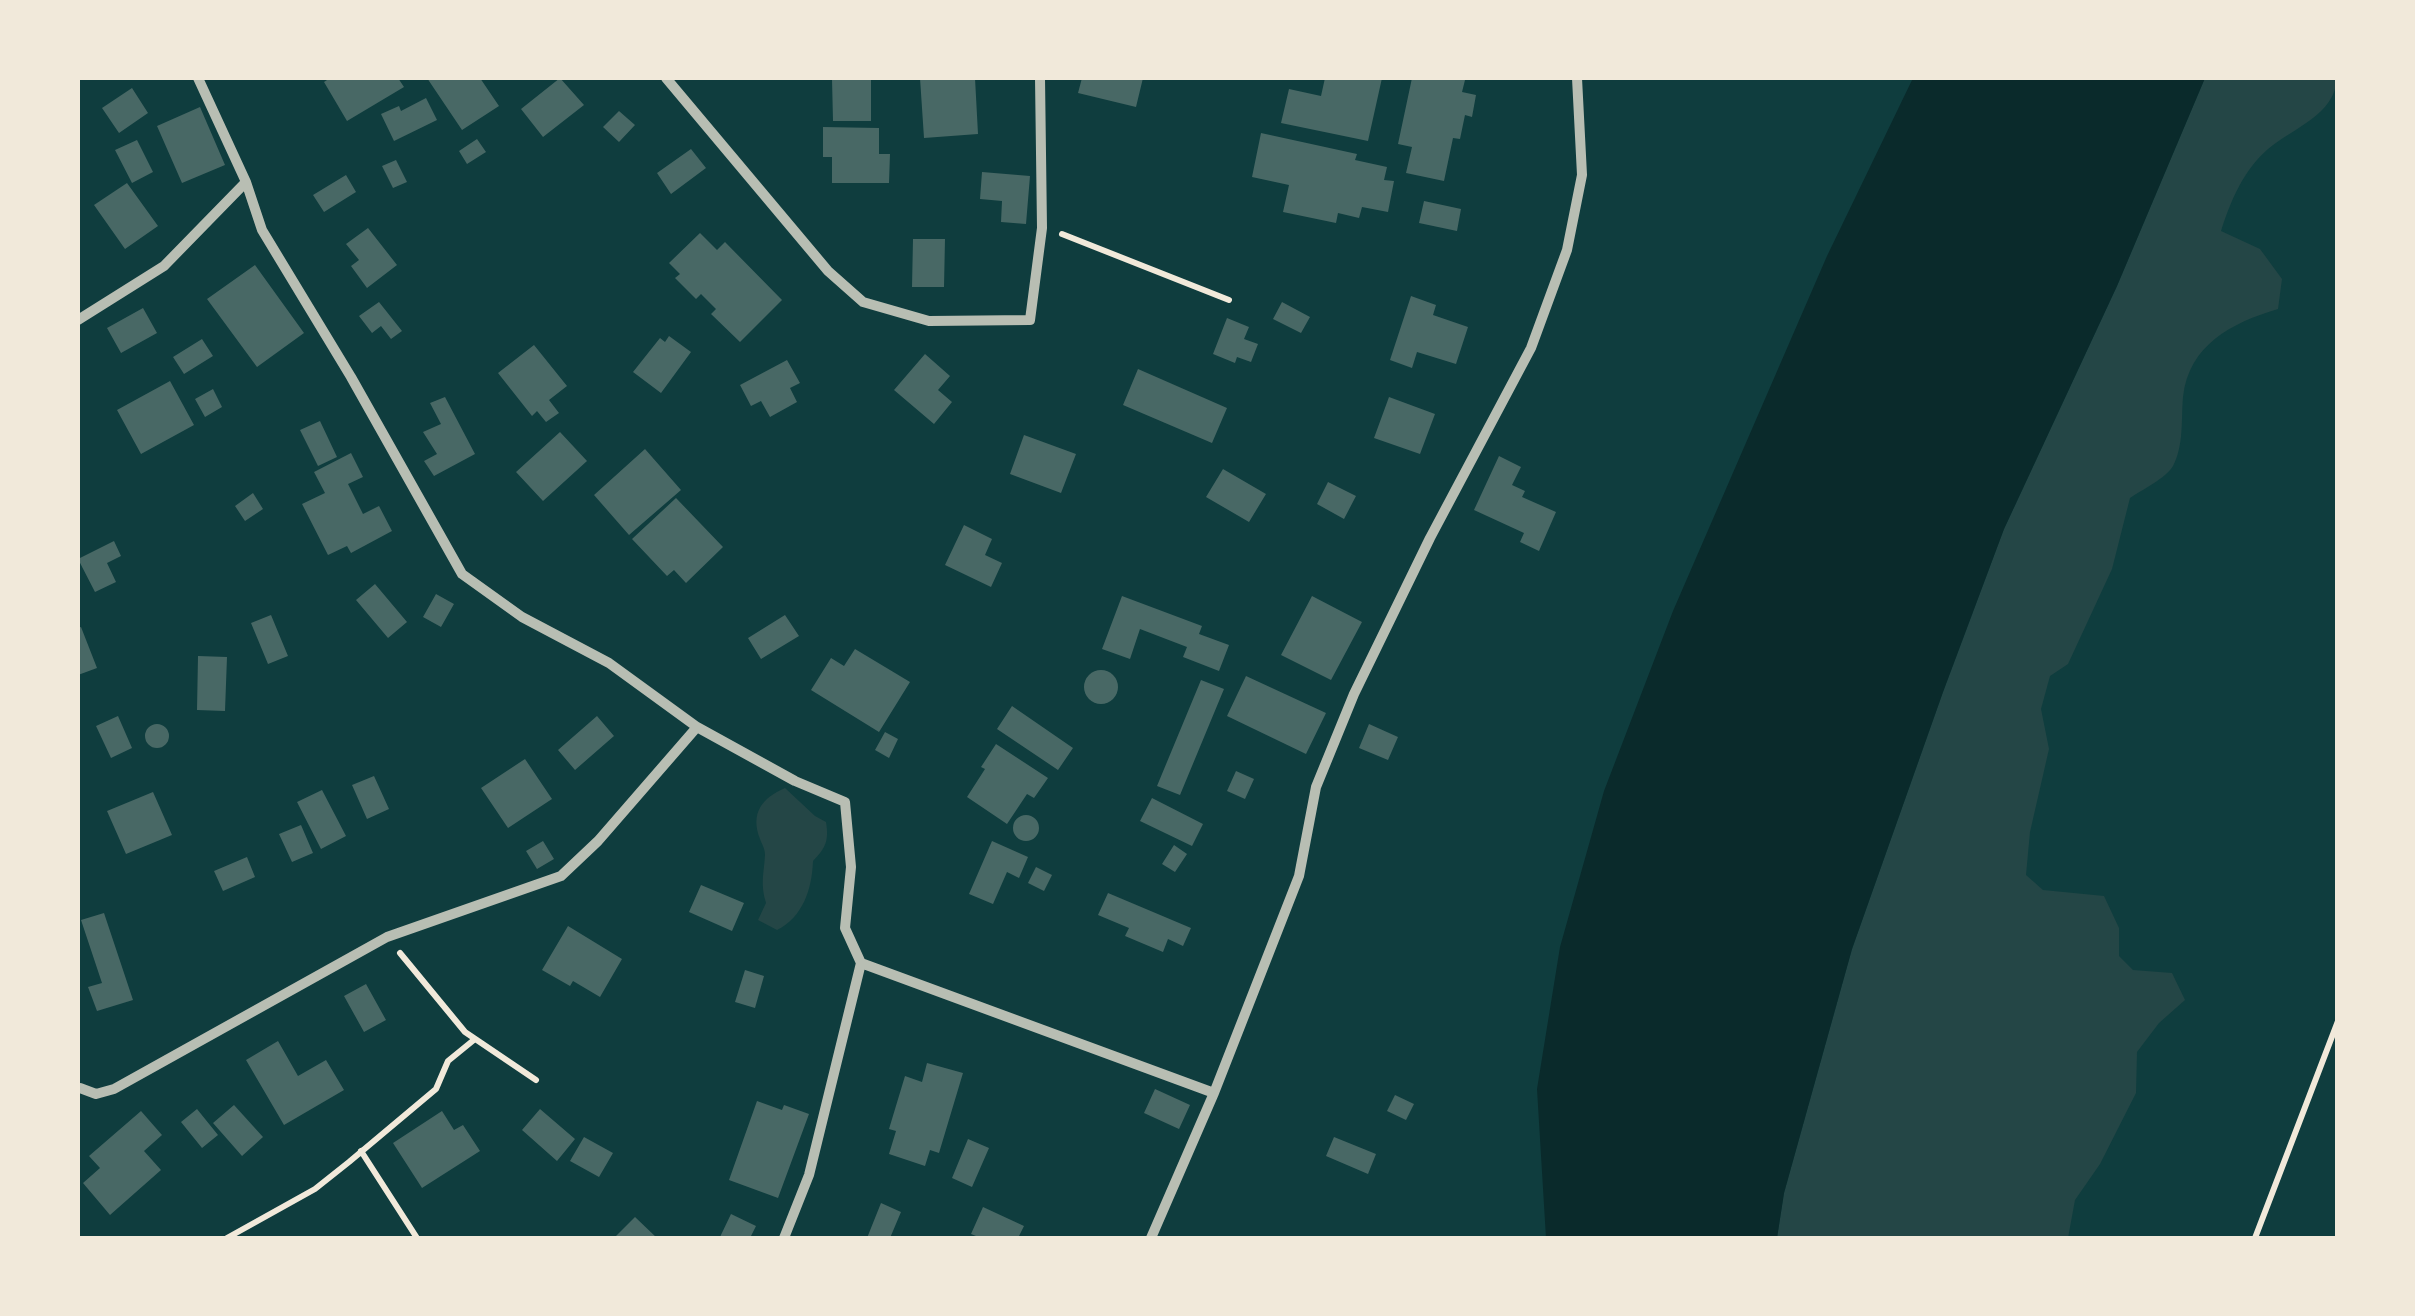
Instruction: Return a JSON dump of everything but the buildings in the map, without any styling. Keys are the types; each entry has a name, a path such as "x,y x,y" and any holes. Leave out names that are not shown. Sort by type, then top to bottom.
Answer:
{"street":[{"path":"198,78 246,182 262,230 462,574 522,617 609,663 698,728 795,781 846,802 851,867 845,928 861,964 809,1176 784,1238"},
{"path":"666,78 828,271 863,302 929,321 1030,320 1042,228 1040,78"},
{"path":"1151,1238 1214,1093 1299,876 1316,786 1354,694 1430,538 1531,348 1567,250 1582,175 1578,78"},
{"path":"78,320 164,266 246,182"},
{"path":"78,1087 96,1094 114,1089 387,937 561,876 598,841 698,728"},
{"path":"861,964 1214,1093"}],"path":[{"path":"1042,228 1080,239 1228,300"},
{"path":"387,937 464,1032 536,1080"},
{"path":"2255,1238 2338,1021"},
{"path":"227,1238 315,1189 361,1152 436,1088 448,1062 475,1038"},
{"path":"361,1152 417,1238"}],"shaded area":[{"path":"1913,78 2205,78 2117,286 2004,529 1943,692 1852,949 1784,1193 1777,1238 1546,1238 1537,1089 1560,947 1604,791 1673,611 1827,256"},
{"path":"2205,78 2337,78 2329,102 2311,120 2268,149 2252,167 2229,208 2221,231 2260,249 2282,279 2278,309 2229,329 2203,350 2194,363 2183,397 2177,458 2170,470 2130,498 2112,569 2068,664 2050,676 2041,709 2049,749 2030,832 2026,875 2043,890 2104,896 2119,928 2119,956 2133,970 2172,973 2185,1000 2159,1023 2137,1052 2136,1093 2100,1164 2075,1200 2068,1238 1777,1238 1784,1193 1852,949 1943,692 2004,529 2117,286"},
{"path":"785,788 826,822 827,834 824,848 813,861 811,882 800,910 777,930 758,920 766,903 765,853 756,821 764,802"}]}
